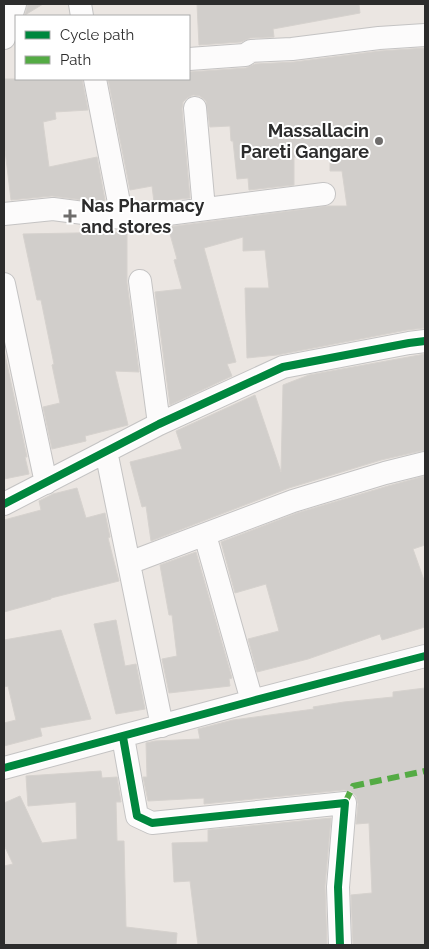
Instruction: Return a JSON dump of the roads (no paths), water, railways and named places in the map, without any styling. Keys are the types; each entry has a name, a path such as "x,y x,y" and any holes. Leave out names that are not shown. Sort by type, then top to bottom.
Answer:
{"street":[{"path":"4,38 15,4"},
{"path":"190,59 245,55 251,51 292,49 379,38 425,35"},
{"path":"95,80 122,218"},
{"path":"195,108 204,209"},
{"path":"4,214 53,209 122,218 324,194"},
{"path":"140,281 159,424"},
{"path":"4,284 46,483"},
{"path":"4,504 159,424 283,367 400,344 425,341"},
{"path":"106,451 162,726"},
{"path":"129,563 294,502 385,473 425,463"},
{"path":"205,535 252,701"},
{"path":"4,768 425,656"},
{"path":"123,737 137,816 152,823 345,804 338,887 340,945"}],"place":[{"name":"Massallacin Pareti Gangare","path":"379,141"},
{"name":"Nas Pharmacy and stores","path":"70,216"}]}
